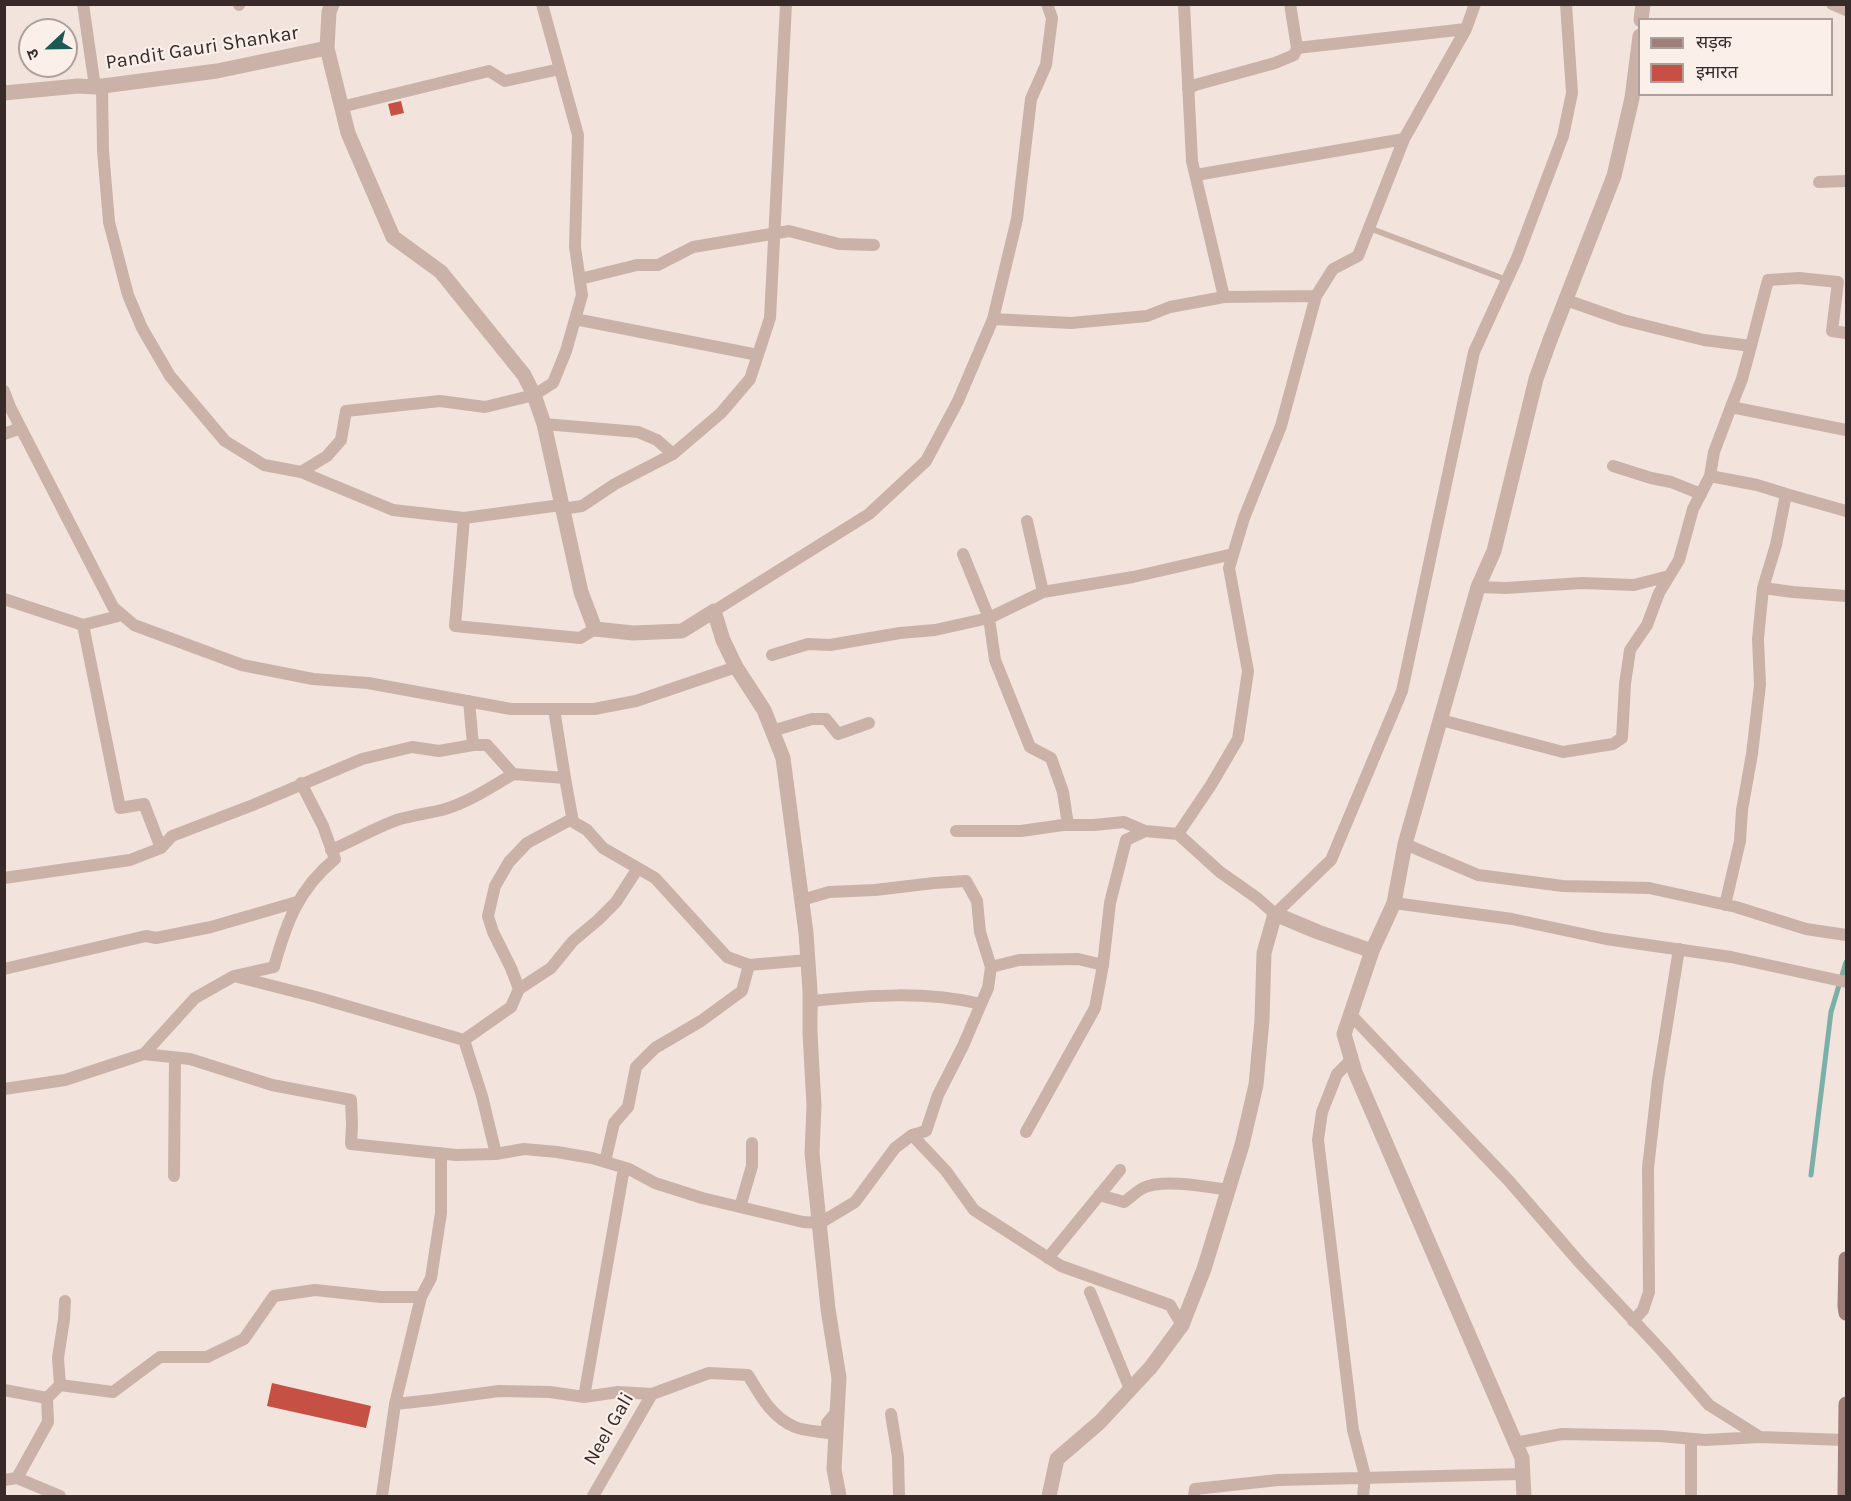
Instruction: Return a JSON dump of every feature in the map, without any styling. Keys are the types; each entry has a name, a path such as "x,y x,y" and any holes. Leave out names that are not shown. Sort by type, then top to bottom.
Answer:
{"main road":[{"path":"1846,1258 1846,1313"},
{"path":"1845,1497 1846,1404"}],"street":[{"path":"83,4 99,87 108,222 128,294 142,328 170,376 225,441 264,465 301,472 393,510 464,518 561,505 562,509"},
{"name":"Pandit Gauri Shankar","path":"4,93 78,86 99,87 217,71 327,48 329,12 332,4"},
{"path":"301,472 327,456 341,440 346,411 440,401 485,407 534,395 553,383 566,351 582,294 575,247 578,135 542,4"},
{"path":"562,509 582,506 615,484 673,454 721,412 750,379 770,318 786,4"},
{"path":"464,518 455,626 580,638 595,629 633,633 682,631 869,514 926,461 958,401 993,319 1017,219 1031,99 1046,65 1052,18 1047,4"},
{"path":"1184,4 1192,161 1224,297"},
{"path":"1188,89 1195,85 1275,63 1294,55 1296,48 1290,4"},
{"path":"1178,834 1238,739 1248,671 1229,568 1244,518 1281,426 1316,296 1333,269 1358,256 1404,139 1466,28 1475,4"},
{"path":"1049,1497 1057,1459 1100,1422 1151,1367 1182,1325 1204,1269 1242,1145 1256,1085 1262,1020 1264,953 1275,914 1331,860 1402,691 1474,352 1507,280 1563,136 1572,93 1566,4"},
{"path":"1832,4 1846,10"},
{"path":"1296,48 1466,28"},
{"path":"327,48 348,134 393,237 441,272 524,375 534,395 544,424 581,592 595,629"},
{"path":"1524,1497 1522,1458 1364,1094 1344,1034 1372,951 1394,903 1405,844 1478,587 1494,551 1536,379 1614,176 1632,98 1638,52"},
{"path":"341,107 489,71 505,81 560,69"},
{"path":"1196,175 1404,139"},
{"path":"1819,182 1846,182"},
{"path":"580,279 637,265 658,265 693,247 789,231 839,244 874,245"},
{"path":"1441,720 1563,752 1613,744 1622,738 1625,684 1630,650 1647,625 1659,593 1679,560 1693,509 1710,476 1714,452 1742,379 1768,280 1799,278 1842,283 1832,331 1846,333"},
{"path":"993,319 1071,324 1147,316 1170,307 1224,297 1316,296"},
{"path":"1566,300 1623,320 1704,340 1750,346"},
{"path":"575,319 758,355"},
{"path":"4,391 113,607 134,625 242,665 314,679 368,683 511,709 594,708 636,701 736,667"},
{"path":"1731,407 1846,430"},
{"path":"544,424 638,432 657,440 673,454"},
{"path":"4,434 21,428"},
{"path":"1613,466 1671,482 1701,494"},
{"path":"1710,476 1757,485 1846,511"},
{"path":"1725,905 1740,840 1742,810 1752,754 1760,685 1758,639 1763,588 1776,545 1786,494"},
{"path":"1027,521 1043,592"},
{"path":"963,554 989,618 995,660 1030,747 1051,758 1063,792 1068,825"},
{"path":"772,655 808,644 830,645 900,633 935,630 989,618 1043,592 1133,577 1233,554"},
{"path":"1478,587 1506,588 1582,583 1634,585 1669,576"},
{"path":"1763,588 1846,596"},
{"path":"4,599 84,625 122,615"},
{"path":"714,611 723,640 736,667 764,710 783,758 808,960 814,1106 812,1153 828,1309 839,1378 834,1469 839,1497"},
{"path":"84,625 120,808 144,804 161,848"},
{"path":"469,701 473,745"},
{"path":"554,709 573,822"},
{"path":"772,731 812,719 826,719 838,734 868,723"},
{"path":"4,878 130,860 161,848 172,836 253,805 301,783 362,759 412,747 439,751 487,745 513,774"},
{"path":"331,850 393,822 444,809 478,795 513,774 565,778"},
{"path":"144,1054 195,998 234,976 274,967 285,928 297,902 322,869 335,859 323,826 301,783"},
{"path":"519,989 488,916 495,886 508,862 527,843 570,820 587,830 603,848 655,878 727,957 749,965 808,960"},
{"path":"956,831 1021,831 1068,825 1124,822 1146,831 1178,834 1220,872 1275,914 1372,951"},
{"path":"1026,1132 1095,1008 1103,965 1110,903 1126,840 1146,831"},
{"path":"1405,844 1478,875 1563,886 1649,888 1725,905 1806,929 1846,935"},
{"path":"464,1040 511,1007 519,989 551,968 573,941 616,902 638,868"},
{"path":"4,1089 64,1080 144,1054 190,1059 272,1084 351,1100 351,1144 456,1155 496,1154 524,1149 557,1152 605,1162 624,1168 655,1183 740,1208 803,1222 820,1223 855,1202 896,1148 912,1135 926,1131 938,1095 963,1046 988,988 991,967 980,932 977,901 966,881 828,892 802,900"},
{"path":"4,969 146,936 156,938 211,927 297,902"},
{"path":"1394,903 1512,919 1606,939 1731,957 1846,982"},
{"path":"1633,1321 1643,1310 1649,1292 1648,1168 1658,1080 1679,949"},
{"path":"991,967 1019,960 1078,959 1103,965"},
{"path":"605,1162 614,1123 628,1107 636,1067 655,1048 701,1021 742,991 749,965"},
{"path":"234,976 464,1040"},
{"path":"810,1014 813,1001 838,998 906,996 956,998 981,1004"},
{"path":"1350,1015 1509,1181 1709,1406 1760,1437"},
{"path":"464,1040 482,1096 496,1154"},
{"path":"174,1176 176,1058"},
{"path":"1351,1060 1337,1074 1322,1112 1318,1140 1353,1430 1365,1476 1363,1497"},
{"path":"912,1135 946,1171 974,1210 1060,1266 1170,1305 1182,1325"},
{"path":"740,1208 752,1166 752,1143"},
{"path":"382,1497 394,1404 421,1297 431,1278 440,1224 441,1153"},
{"path":"584,1397 624,1168"},
{"path":"1048,1258 1120,1170"},
{"path":"1099,1196 1124,1202 1144,1187 1169,1184 1190,1184 1229,1190"},
{"path":"60,1385 113,1392 160,1357 207,1357 244,1339 274,1296 315,1290 421,1297"},
{"path":"1090,1292 1130,1389"},
{"path":"60,1497 11,1479 48,1422 47,1398 60,1385 58,1358 64,1319 64,1301"},
{"name":"Neel Gali","path":"593,1497 651,1394 709,1373 748,1375 765,1403 781,1420 796,1428 828,1433 827,1423 837,1411"},
{"path":"4,1390 47,1398"},
{"path":"394,1404 499,1391 550,1392 584,1397 618,1392 651,1394"},
{"path":"891,1414 898,1457 899,1497"},
{"path":"1515,1443 1562,1434 1691,1439 1760,1437 1845,1440"},
{"path":"1691,1439 1691,1497"},
{"path":"1194,1497 1195,1489 1278,1480 1365,1476 1523,1474"}],"lane":[{"path":"1369,228 1507,280"}],"building":[{"path":"401,101 404,113 391,116 388,104"},
{"path":"272,1383 371,1406 366,1428 267,1406"}],"waterway":[{"path":"1811,1175 1831,1012 1846,962"}]}
